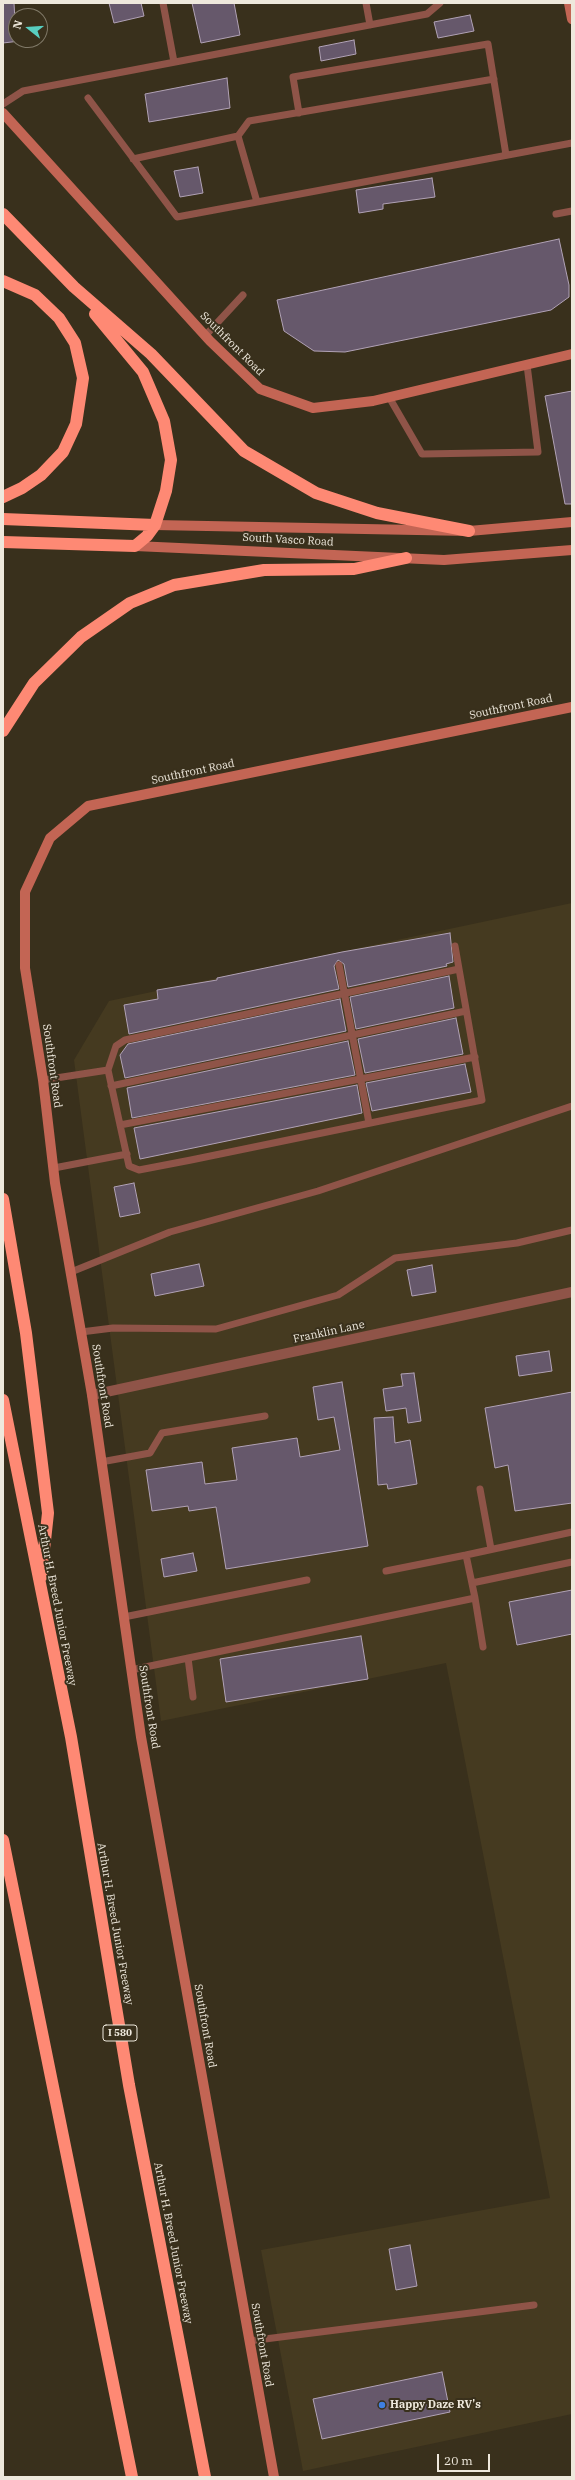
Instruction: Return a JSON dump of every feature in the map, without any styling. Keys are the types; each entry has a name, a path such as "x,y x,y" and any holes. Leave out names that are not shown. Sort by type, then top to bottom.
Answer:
{"highway":[{"path":"3,214 74,287 151,354 244,451 316,493 377,513 469,531"},
{"path":"3,281 35,295 59,318 75,343 83,378 76,424 63,452 41,475 22,488 3,497"},
{"path":"74,287 143,372 164,421 171,460 166,491 155,525 147,536 135,546"},
{"name":"South Vasco Road","path":"3,519 155,525"},
{"name":"South Vasco Road","path":"3,542 135,546"},
{"path":"3,731 34,683 81,636 130,603 174,585 264,570 354,569 406,558"},
{"path":"3,1199 26,1333 48,1513 39,1588"},
{"name":"Arthur H. Breed Junior Freeway","path":"3,1400 39,1588 70,1737 129,2085 205,2477"},
{"path":"3,1840 132,2477"}],"street":[{"path":"569,3 572,19"},
{"name":"Southfront Road","path":"3,113 205,336 260,389 313,408 388,397 572,354"},
{"name":"South Vasco Road","path":"155,525 469,531 572,522"},
{"name":"South Vasco Road","path":"135,546 444,560 572,550"},
{"name":"Southfront Road","path":"274,2477 141,1737 92,1395 54,1168 43,1080 25,968 25,892 50,838 88,806 572,707"},
{"name":"Franklin Lane","path":"92,1395 572,1292"}],"lane":[{"path":"163,3 174,62"},
{"path":"366,3 370,25"},
{"path":"3,104 23,91 427,14 440,3"},
{"path":"299,113 293,77 488,44 506,155"},
{"path":"133,159 238,136 249,121 494,80"},
{"path":"88,98 177,217 572,143"},
{"path":"238,136 257,202"},
{"path":"556,214 572,211"},
{"path":"205,336 243,295"},
{"path":"388,397 422,454 538,452 527,365"},
{"path":"455,946 482,1100 139,1170 129,1166 108,1070 116,1046 125,1040 459,969"},
{"path":"339,965 369,1123"},
{"path":"111,1086 466,1011"},
{"path":"120,1125 475,1057"},
{"path":"43,1080 108,1070"},
{"path":"71,1272 170,1232 318,1191 572,1106"},
{"path":"54,1168 127,1154"},
{"path":"81,1332 113,1328 216,1329 338,1296 395,1258 517,1243 572,1230"},
{"path":"101,1462 150,1453 162,1433 265,1416"},
{"path":"480,1489 491,1550"},
{"path":"386,1571 572,1532"},
{"path":"466,1555 483,1647"},
{"path":"472,1583 572,1562"},
{"path":"124,1617 307,1580"},
{"path":"131,1670 475,1598"},
{"path":"188,1658 193,1697"},
{"path":"249,2341 534,2305"}],"shaded area":[{"path":"572,903 572,2414 303,2471 261,2250 550,2198 446,1663 161,1721 74,1060 109,1001"}],"building":[{"path":"3,3 14,3 14,8 8,8 8,42 3,43"},
{"path":"109,3 141,3 144,16 114,23"},
{"path":"192,3 234,3 240,35 201,43"},
{"path":"470,15 474,31 438,38 434,22"},
{"path":"354,40 356,54 321,61 319,47"},
{"path":"227,78 230,108 149,122 145,94"},
{"path":"198,167 203,193 180,197 174,171"},
{"path":"432,178 435,197 383,204 383,209 359,213 356,190"},
{"path":"559,239 569,285 569,297 551,310 345,352 314,351 284,331 277,300"},
{"path":"572,391 572,504 565,504 545,396"},
{"path":"450,933 453,962 446,964 447,966 348,987 344,964 338,960 334,966 339,989 129,1034 124,1005 158,999 157,990 217,980 217,978 342,952"},
{"path":"449,976 454,1008 356,1029 350,997"},
{"path":"340,999 346,1031 125,1078 120,1055 128,1044"},
{"path":"456,1018 463,1054 365,1073 358,1039"},
{"path":"348,1041 355,1075 132,1118 127,1088"},
{"path":"465,1064 471,1092 372,1111 366,1083"},
{"path":"357,1085 362,1113 140,1159 134,1128"},
{"path":"134,1183 140,1213 120,1217 114,1187"},
{"path":"199,1264 204,1286 155,1296 151,1274"},
{"path":"432,1265 436,1292 412,1296 407,1270"},
{"path":"549,1351 552,1371 519,1376 516,1356"},
{"path":"414,1373 421,1421 408,1423 406,1408 386,1411 383,1389 403,1386 401,1374"},
{"path":"342,1382 368,1546 226,1569 216,1507 189,1511 188,1506 152,1511 146,1470 202,1462 205,1484 237,1480 232,1448 297,1438 300,1457 340,1450 334,1417 318,1420 313,1387"},
{"path":"572,1392 572,1503 515,1511 508,1465 495,1468 485,1408"},
{"path":"393,1417 395,1443 410,1440 417,1484 388,1489 387,1484 378,1485 374,1418"},
{"path":"193,1553 197,1571 164,1577 161,1559"},
{"path":"572,1590 572,1634 517,1645 509,1602"},
{"path":"361,1636 368,1679 226,1702 220,1659"},
{"path":"410,2245 417,2286 396,2290 389,2249"},
{"name":"Happy Daze RV's","path":"442,2372 450,2412 322,2439 313,2399"}],"place":[{"name":"Happy Daze RV's","path":"382,2405"}]}
